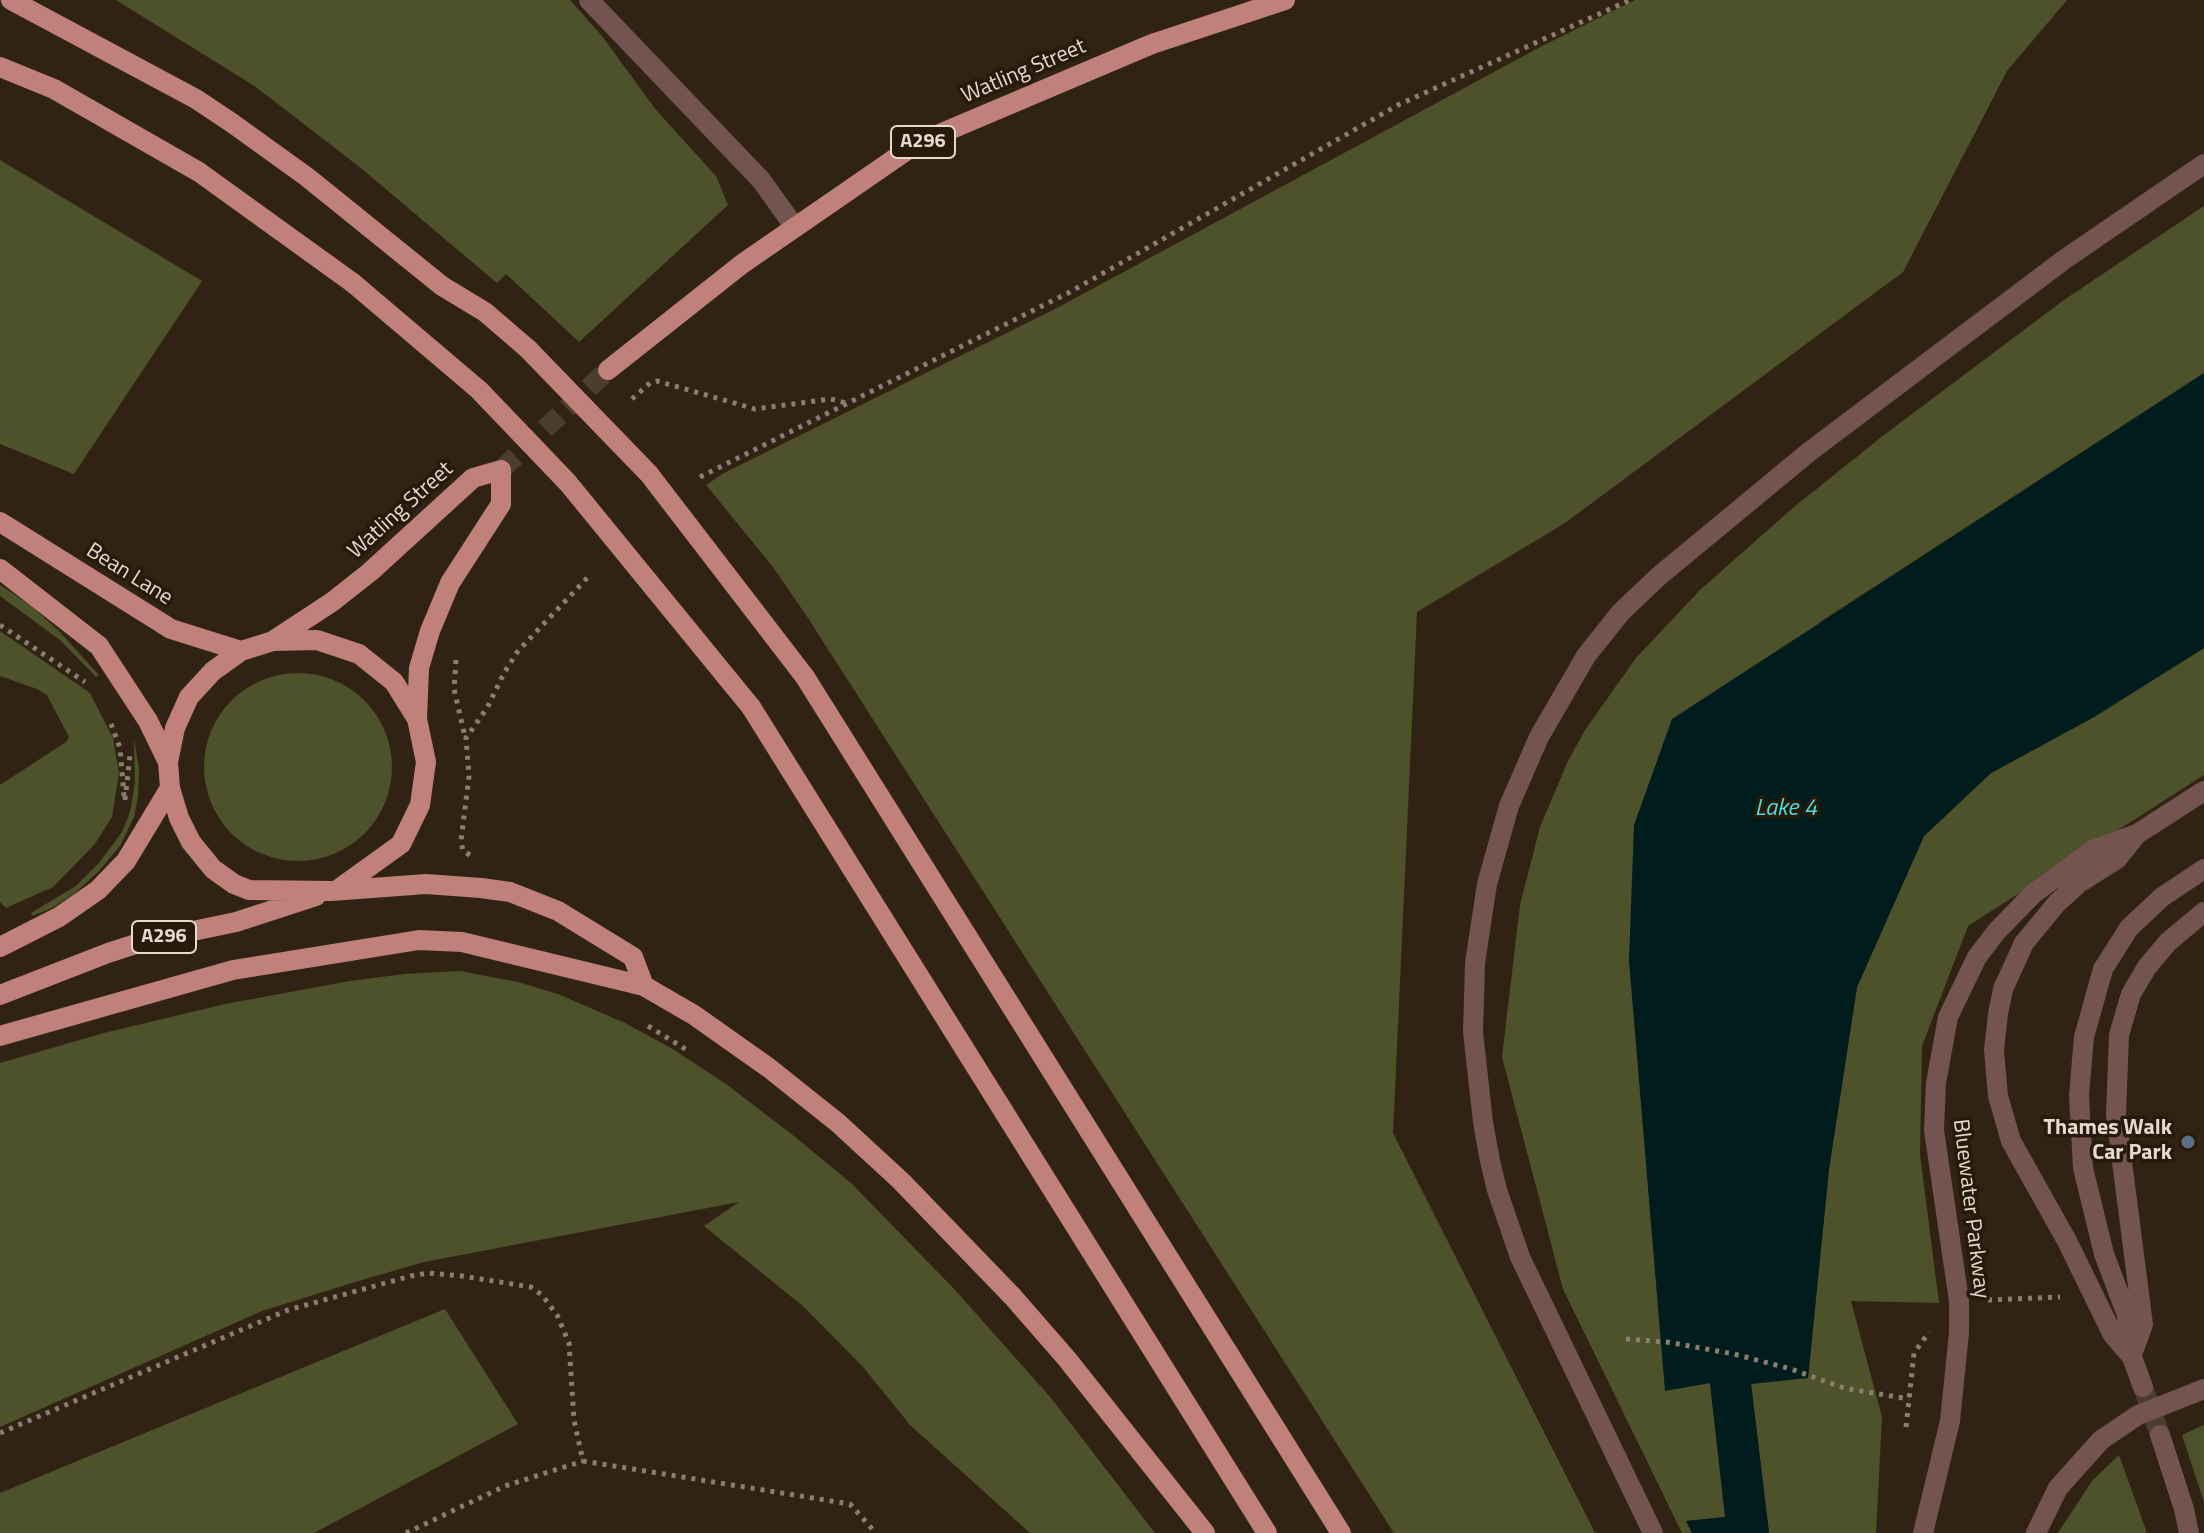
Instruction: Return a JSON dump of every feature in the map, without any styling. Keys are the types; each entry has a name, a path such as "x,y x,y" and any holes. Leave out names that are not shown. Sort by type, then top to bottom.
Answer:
{"main road":[{"path":"11,0 208,107 307,177 442,286 485,312 528,349 649,474 805,677 1341,1533"},
{"name":"Watling Street","path":"608,370 698,296 794,226 916,144 1152,44 1285,0"},
{"path":"0,67 54,89 199,172 353,283 479,390 568,483 751,707 1267,1533"},
{"name":"Watling Street","path":"273,641 332,602 370,572 473,478 501,470 501,504 450,583 430,631 419,668 417,719"},
{"name":"Bean Lane","path":"0,522 171,629 241,651"},
{"path":"0,569 99,646 148,721 168,762"},
{"path":"334,891 401,844 420,805 426,762 417,719 394,682 359,654 317,640 273,641 241,651 213,671 189,697 175,728 168,762 170,788 179,818 191,842 213,869 249,890 334,891 426,884 510,892 558,911 633,957 644,986"},
{"path":"2,942 72,909 107,881 126,861 170,788"},
{"name":"A296","path":"0,995 145,941 236,922 334,891"},
{"path":"0,1036 233,970 419,940 462,942 644,986 694,1015 757,1059 838,1123 901,1181 961,1241 1067,1359 1205,1533"}],"street":[{"path":"589,0 761,180 794,226"},
{"path":"1653,1533 1520,1257 1490,1161 1473,1032 1475,963 1487,884 1513,794 1539,737 1586,656 1621,612 1659,576 1751,498 1947,347 2065,259 2204,164"},
{"name":"Bluewater Parkway","path":"1923,1533 1950,1421 1959,1333 1959,1301 1934,1130 1936,1083 1948,1017 1969,970 1986,944 2033,894 2093,850 2137,834 2204,791"},
{"name":"Bluewater Parkway","path":"2137,834 2117,859 2079,883 2057,903 2024,943 2003,989 1994,1050 1998,1096 2011,1141 2067,1241 2113,1335 2132,1357 2143,1387"},
{"path":"2132,1357 2127,1315 2107,1264 2083,1168 2079,1095 2084,1037 2103,969 2129,928 2162,897 2204,869"},
{"path":"2132,1357 2143,1324 2116,1115 2119,1035 2131,994 2147,967 2168,942 2204,912"},
{"path":"2036,1533 2058,1488 2101,1440 2138,1415 2204,1389"},
{"path":"2160,1435 2189,1533"}],"path":[{"path":"700,477 1070,292 1398,105 1630,0"},
{"path":"632,399 650,383 657,381 755,409 831,399 847,403"},
{"path":"466,738 487,708 518,651 589,576"},
{"path":"0,625 93,685 85,671"},
{"path":"456,657 454,689 466,738 469,776 461,847 466,853 482,857"},
{"path":"106,712 120,748 125,804 129,748"},
{"path":"645,1024 695,1055"},
{"path":"0,1433 266,1319 428,1273 525,1285 542,1295 557,1315 569,1343 574,1420 583,1461"},
{"path":"1988,1300 2053,1296 2063,1297 2069,1302"},
{"path":"1906,1427 1914,1353 1930,1330"},
{"path":"1626,1339 1667,1342 1734,1354 1791,1369 1844,1388 1909,1399"},
{"path":"406,1533 505,1486 583,1461 850,1504 876,1533"}],"green space":[{"path":"116,0 570,0 602,36 656,110 716,176 728,205 579,342 506,274 497,283 362,169 256,87"},
{"path":"1635,0 2067,0 2007,71 1903,272 1565,523 1417,612 1393,1133 1595,1533 1394,1533 808,618 773,567 706,485 724,473 1057,308 1544,45"},
{"path":"0,160 202,281 74,474 0,444"},
{"path":"2204,206 2204,373 1820,622 1665,1390 1710,1383 1726,1517 1687,1521 1692,1533 1682,1533 1563,1289 1502,1057 1520,905 1540,827 1585,730 1636,658 1700,590 1794,507 1884,435 2064,300"},
{"path":"0,585 30,605 58,630 99,675 96,677 60,640 0,596"},
{"path":"0,631 90,693 113,738 119,773 112,817 94,845 53,887 6,908 0,902 0,785 69,737 47,695 0,676"},
{"path":"2204,648 2204,775 1968,926 1922,1046 1920,1154 1939,1303 1851,1301 1882,1417 1876,1533 1769,1533 1751,1383 1808,1377 1829,1169 1857,987 1924,836 1991,773 2094,717"},
{"path":"298,673 334,680 365,700 385,731 392,767 385,803 365,834 334,854 298,861 262,854 231,834 211,803 204,767 211,731 231,700 262,680"},
{"path":"134,739 139,768 138,796 134,817 120,846 75,893 32,916 31,913 76,886 99,863 122,832 130,812 135,783"},
{"path":"460,971 518,982 558,994 625,1023 726,1084 794,1136 852,1184 956,1291 1051,1398 1155,1533 1030,1533 910,1425 864,1368 804,1307 704,1226 739,1202 424,1262 355,1282 262,1311 0,1427 0,1063 104,1033 225,1004 350,981"},
{"path":"445,1309 518,1424 314,1533 0,1533 0,1493"},
{"path":"2204,1425 2204,1502 2182,1435"},
{"path":"2119,1455 2147,1533 2058,1533 2092,1481"}],"water":[{"name":"Lake 4","path":"2204,373 2204,648 2094,717 1991,773 1924,836 1857,987 1829,1169 1808,1378 1751,1384 1769,1533 1692,1533 1686,1521 1725,1517 1710,1383 1665,1391 1629,961 1634,825 1672,719"}],"tunnel":[{"path":"501,470 608,370"},
{"path":"2143,1387 2160,1435"}],"place":[{"name":"Thames Walk Car Park","path":"2188,1142"}]}
